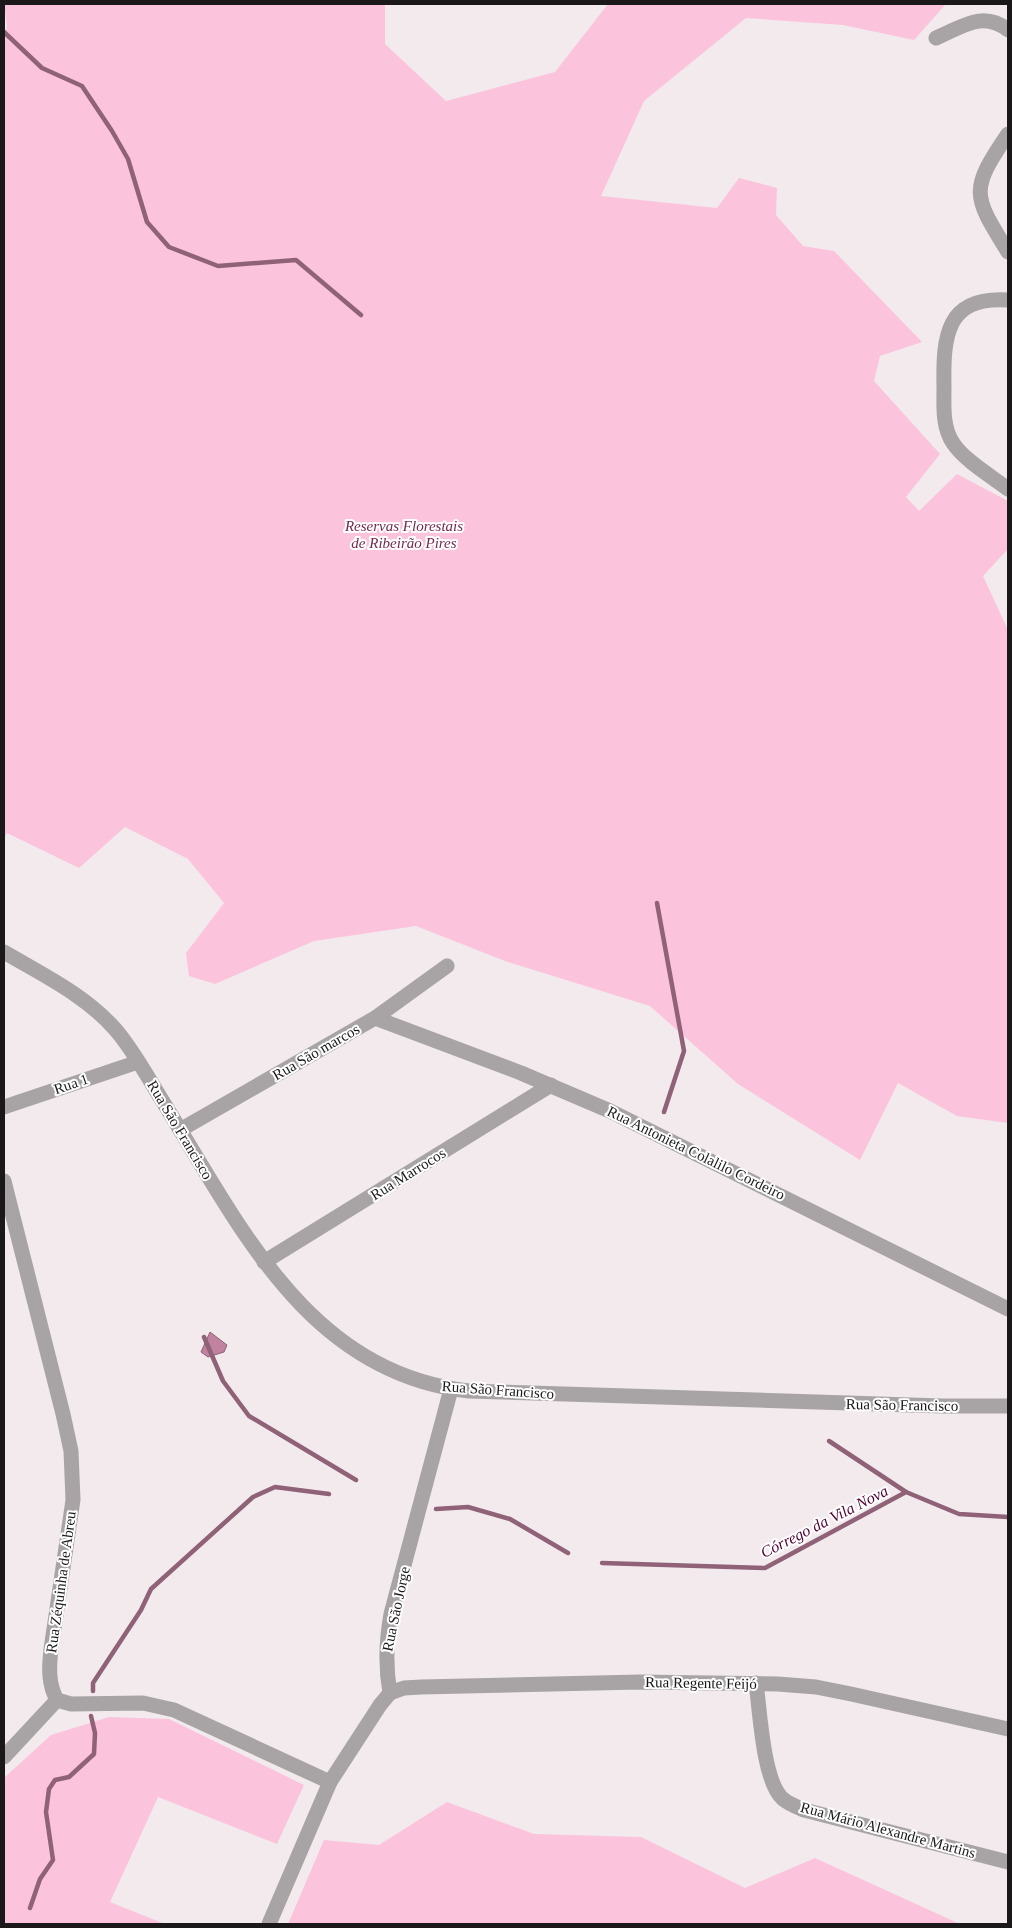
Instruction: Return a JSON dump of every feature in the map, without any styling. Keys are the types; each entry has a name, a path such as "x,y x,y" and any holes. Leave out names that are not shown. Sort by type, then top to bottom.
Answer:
{"street":[{"path":"936,38 974,21 987,20 1000,23 1008,30"},
{"path":"1008,134 986,167 979,187 981,203 1008,252"},
{"path":"1008,300 993,299 968,305 955,317 949,329 943,355 946,431 962,454 1008,489"},
{"name":"Rua São Francisco","path":"4,952 83,999 116,1030 138,1062 218,1195 264,1262 321,1324 360,1354 390,1370 418,1382 451,1389 479,1392 942,1406 1008,1406"},
{"name":"Rua São marcos","path":"180,1130 375,1018 447,966"},
{"name":"Rua Antonieta Colalilo Cordeiro","path":"375,1018 551,1085 610,1111 1008,1309"},
{"name":"Rua 1","path":"4,1107 138,1062"},
{"name":"Rua Marrocos","path":"264,1262 551,1085"},
{"name":"Rua Zéquinha de Abreu","path":"4,1181 71,1451 72,1516 49,1669 50,1683 57,1700"},
{"name":"Rua São Jorge","path":"390,1693 385,1660 391,1614 451,1389"},
{"name":"Rua Regente Feijó","path":"390,1693 404,1688 471,1686 640,1682 756,1684 816,1688 1008,1730"},
{"name":"Rua Mário Alexandre Martins","path":"756,1684 767,1769 774,1787 782,1799 804,1810 1008,1862"},
{"path":"269,1924 330,1782 380,1705 390,1693"},
{"path":"4,1757 57,1700 71,1704 131,1702 166,1708 330,1782"}],"green space":[{"name":"Reservas Florestais de Ribeirão Pires","path":"4,4 385,4 385,44 446,101 555,72 608,4 946,4 914,40 843,25 746,18 644,101 601,196 717,208 739,178 777,188 776,215 803,246 834,251 922,342 880,356 874,381 940,454 906,497 919,511 957,474 1008,501 1008,549 983,576 1008,630 1008,1123 957,1116 898,1083 860,1160 738,1084 650,1006 505,961 416,926 314,941 215,984 189,976 186,953 224,903 188,859 125,827 79,868 7,833 4,838 4,38 7,26"},
{"path":"109,1717 169,1719 304,1785 277,1844 158,1797 110,1902 165,1924 4,1924 4,1778 51,1735"},
{"path":"447,1802 534,1834 641,1837 745,1888 815,1858 960,1924 288,1924 324,1840 379,1845"}],"shaded area":[{"path":"210,1332 227,1345 224,1352 208,1357 201,1352"}],"waterway":[{"path":"4,32 42,68 82,86 128,159 147,222 169,247 218,266 296,260 361,315"},
{"name":"Córrego da Vila Nova","path":"657,903 684,1051 664,1112"},
{"name":"Córrego da Vila Nova","path":"204,1337 223,1381 249,1416 356,1480"},
{"name":"Córrego da Vila Nova","path":"829,1441 906,1492"},
{"name":"Córrego da Vila Nova","path":"93,1691 93,1683 141,1610 151,1589 253,1497 275,1487 329,1494"},
{"name":"Córrego da Vila Nova","path":"602,1563 765,1568 906,1492 959,1514 1008,1517"},
{"name":"Córrego da Vila Nova","path":"436,1509 468,1507 510,1519 568,1553"},
{"name":"Córrego da Vila Nova","path":"30,1908 40,1879 53,1860 46,1812 49,1789 55,1780 69,1777 94,1754 95,1733 91,1716"}]}
